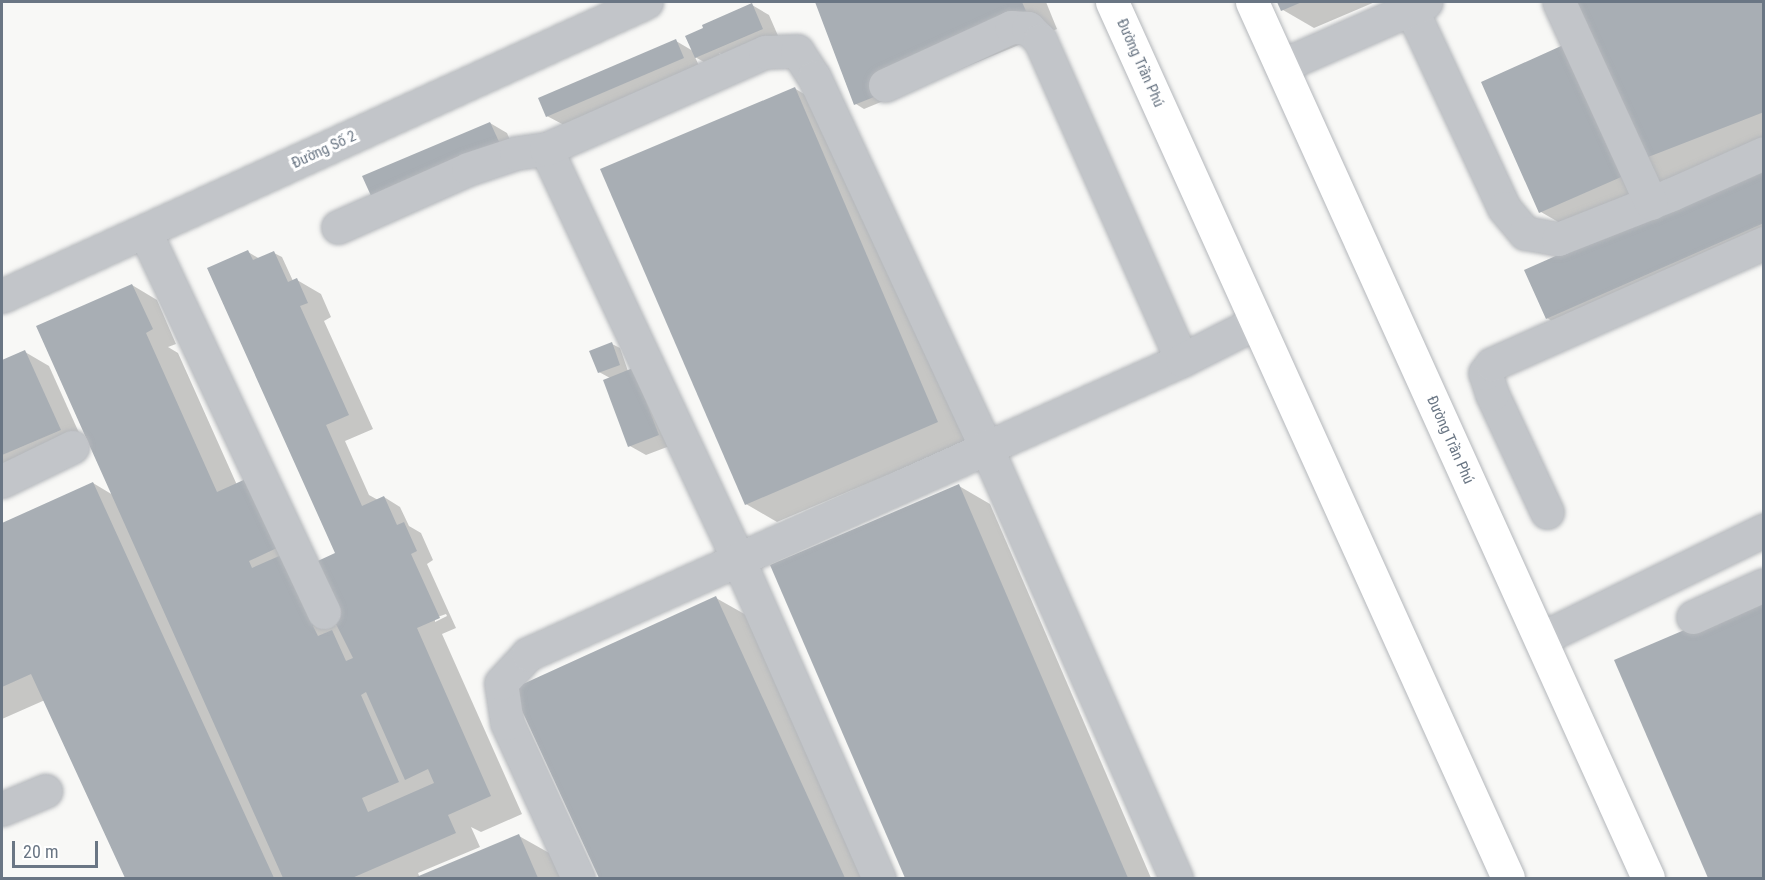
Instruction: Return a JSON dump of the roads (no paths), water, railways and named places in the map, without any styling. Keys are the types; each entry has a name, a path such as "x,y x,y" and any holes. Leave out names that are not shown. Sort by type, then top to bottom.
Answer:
{"main road":[{"name":"Đường Trần Phú","path":"1112,2 1508,879"},
{"name":"Đường Trần Phú","path":"1252,2 1648,879"}],"street":[{"name":"Đường Số 2","path":"2,296 646,2"},
{"path":"1559,2 1651,202"},
{"path":"1281,66 1415,4 1504,208 1525,233 1558,239 1764,153"},
{"path":"885,85 1011,27 1028,28 1040,40 1182,360"},
{"path":"338,227 468,169 516,153 546,149 765,52 797,51 814,77 986,447 1176,879"},
{"path":"546,149 738,559 879,879"},
{"path":"145,232 324,612"},
{"path":"1547,512 1492,394 1485,373 1492,364 1764,243"},
{"path":"578,879 507,723 501,683 528,654 1182,360 1257,322"},
{"path":"2,481 72,447"},
{"path":"1540,639 1764,530"},
{"path":"1694,616 1764,585"},
{"path":"2,809 45,791"}]}
